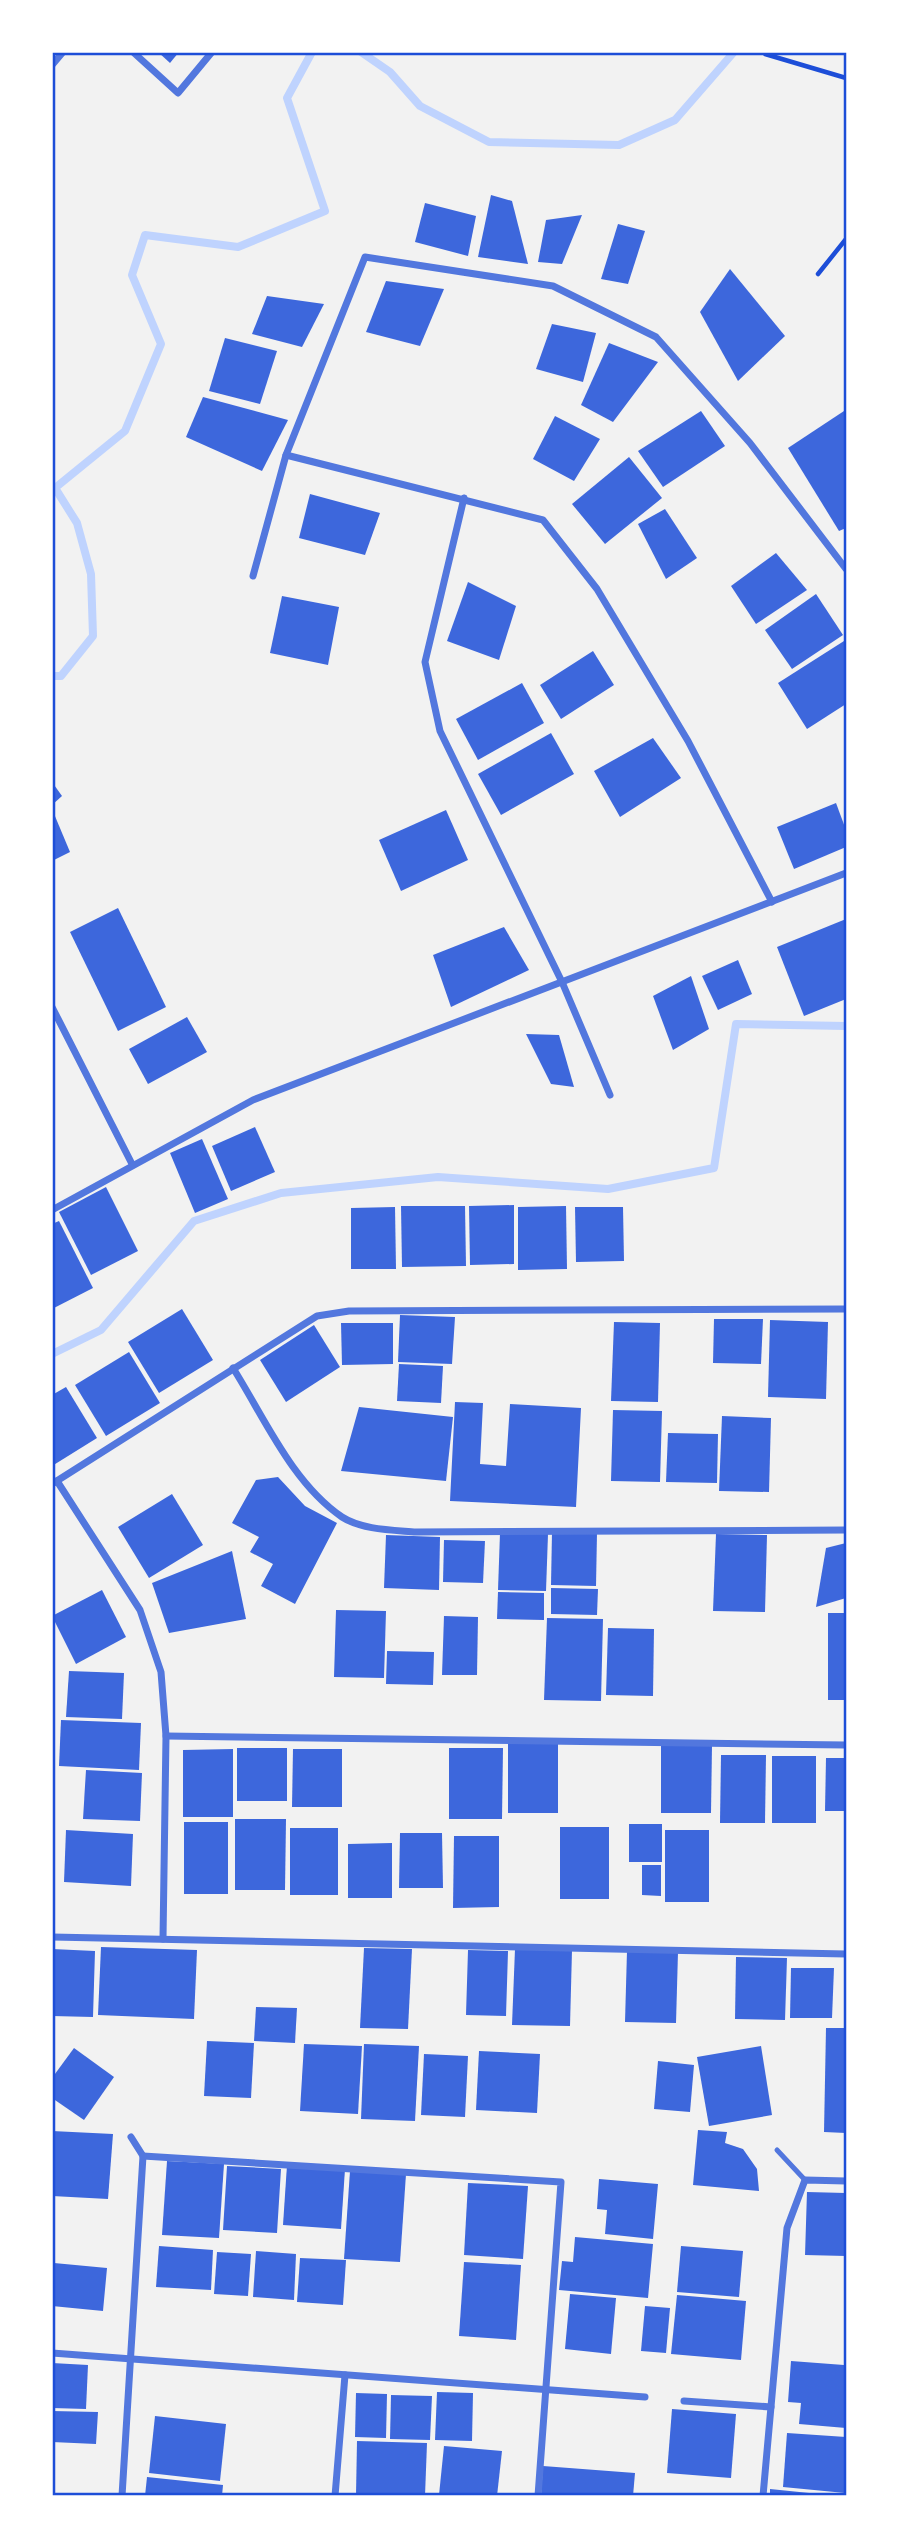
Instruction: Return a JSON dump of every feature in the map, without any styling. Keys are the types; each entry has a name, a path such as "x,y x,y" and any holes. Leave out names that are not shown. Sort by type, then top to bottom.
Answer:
{"street":[{"path":"52,65 63,52"},
{"path":"133,52 178,93 212,52"},
{"path":"253,576 286,455 365,257 553,286 656,337 750,443 846,569"},
{"path":"286,455 543,520 597,589 688,741 772,902"},
{"path":"464,498 425,663 440,732 562,982 610,1095"},
{"path":"52,1210 253,1100 846,873"},
{"path":"52,1007 132,1164"},
{"path":"163,1939 166,1736 161,1672 139,1610 55,1483 317,1316 349,1311 846,1309"},
{"path":"233,1368 305,1483 343,1518 378,1529 416,1532 846,1530"},
{"path":"166,1736 846,1745"},
{"path":"52,1937 846,1954"},
{"path":"122,2496 142,2156 131,2137"},
{"path":"142,2156 561,2182 538,2496"},
{"path":"763,2496 787,2228 805,2180 846,2181"},
{"path":"52,2353 645,2397"},
{"path":"335,2496 345,2375"},
{"path":"684,2401 771,2407"}],"lane":[{"path":"777,2150 805,2180"}],"path":[{"path":"765,54 846,78"},
{"path":"818,274 846,239"}],"building":[{"path":"158,52 179,52 170,63"},
{"path":"491,195 512,201 528,264 478,257"},
{"path":"425,203 476,216 468,256 415,242"},
{"path":"582,215 562,264 538,262 546,220"},
{"path":"618,224 645,231 628,284 601,279"},
{"path":"730,269 785,336 738,381 700,312"},
{"path":"386,281 444,289 420,346 366,332"},
{"path":"267,296 324,304 302,347 252,334"},
{"path":"552,324 596,333 583,382 536,369"},
{"path":"225,338 277,351 260,404 209,391"},
{"path":"609,343 658,362 613,422 581,405"},
{"path":"203,397 288,420 262,471 186,437"},
{"path":"701,411 725,446 663,487 638,451"},
{"path":"844,411 846,528 839,531 788,448"},
{"path":"555,416 600,439 574,481 533,459"},
{"path":"629,457 662,498 605,544 572,504"},
{"path":"310,494 380,513 365,555 299,538"},
{"path":"665,509 697,558 666,579 638,524"},
{"path":"776,553 807,590 756,624 731,586"},
{"path":"468,582 516,606 499,660 447,641"},
{"path":"816,594 843,635 792,669 765,630"},
{"path":"282,596 339,607 328,665 270,653"},
{"path":"844,641 846,704 807,729 778,683"},
{"path":"593,651 614,685 561,719 540,685"},
{"path":"522,683 544,723 478,760 456,719"},
{"path":"551,733 574,774 501,815 478,774"},
{"path":"653,738 681,778 620,817 594,771"},
{"path":"52,782 62,796 52,805"},
{"path":"836,803 846,830 846,847 794,869 777,827"},
{"path":"52,809 70,852 52,861"},
{"path":"446,810 468,860 401,891 379,840"},
{"path":"118,908 166,1007 118,1031 70,932"},
{"path":"846,919 846,999 804,1016 777,947"},
{"path":"504,927 529,970 451,1007 433,955"},
{"path":"738,960 752,994 718,1010 702,976"},
{"path":"691,976 709,1029 673,1050 653,996"},
{"path":"187,1017 207,1052 148,1084 129,1049"},
{"path":"526,1034 559,1035 574,1087 551,1084"},
{"path":"255,1127 275,1172 231,1191 212,1146"},
{"path":"202,1139 228,1199 195,1213 170,1153"},
{"path":"106,1187 138,1251 91,1275 59,1212"},
{"path":"514,1205 514,1264 470,1265 469,1206"},
{"path":"401,1206 465,1206 466,1266 402,1267"},
{"path":"566,1206 567,1269 518,1270 518,1207"},
{"path":"395,1207 396,1269 351,1269 351,1208"},
{"path":"575,1207 623,1207 624,1261 576,1262"},
{"path":"59,1221 93,1288 52,1309 52,1224"},
{"path":"182,1309 213,1360 159,1393 128,1342"},
{"path":"400,1315 455,1317 452,1364 398,1362"},
{"path":"714,1319 763,1319 761,1364 713,1363"},
{"path":"770,1320 828,1322 826,1399 768,1397"},
{"path":"614,1322 660,1323 658,1402 611,1401"},
{"path":"341,1323 393,1323 393,1364 342,1365"},
{"path":"314,1325 340,1367 286,1402 260,1360"},
{"path":"129,1352 160,1403 106,1436 75,1385"},
{"path":"399,1364 443,1366 441,1403 397,1401"},
{"path":"66,1387 97,1438 52,1466 52,1395"},
{"path":"455,1402 483,1403 480,1464 506,1466 510,1404 581,1408 576,1507 450,1501"},
{"path":"359,1407 453,1417 446,1481 341,1471"},
{"path":"613,1410 662,1411 660,1482 611,1481"},
{"path":"722,1416 771,1418 769,1492 719,1491"},
{"path":"668,1433 718,1434 717,1483 666,1482"},
{"path":"278,1477 305,1506 337,1523 295,1604 261,1586 273,1564 250,1552 259,1537 232,1523 256,1480"},
{"path":"172,1494 203,1545 149,1578 118,1527"},
{"path":"552,1532 597,1533 596,1586 551,1585"},
{"path":"500,1533 548,1534 546,1591 498,1590"},
{"path":"716,1534 767,1535 765,1612 713,1611"},
{"path":"386,1535 440,1537 439,1590 384,1588"},
{"path":"444,1540 485,1541 483,1583 443,1582"},
{"path":"846,1543 846,1598 816,1607 826,1548"},
{"path":"232,1551 246,1619 169,1633 152,1583"},
{"path":"551,1588 598,1589 597,1615 551,1614"},
{"path":"102,1590 126,1637 76,1664 52,1616"},
{"path":"498,1592 544,1593 544,1620 497,1619"},
{"path":"336,1610 386,1611 384,1678 334,1677"},
{"path":"828,1613 846,1613 846,1700 828,1700"},
{"path":"444,1616 478,1617 477,1675 442,1675"},
{"path":"547,1618 603,1619 601,1701 544,1700"},
{"path":"608,1628 654,1629 653,1696 606,1695"},
{"path":"387,1651 434,1652 433,1685 386,1684"},
{"path":"69,1671 124,1673 122,1719 66,1717"},
{"path":"61,1720 141,1723 139,1770 59,1766"},
{"path":"508,1741 558,1741 558,1813 508,1813"},
{"path":"661,1745 712,1745 711,1813 661,1813"},
{"path":"237,1748 287,1748 287,1801 237,1801"},
{"path":"449,1748 503,1748 502,1819 449,1819"},
{"path":"233,1749 233,1817 183,1817 183,1750"},
{"path":"293,1749 342,1749 342,1807 292,1807"},
{"path":"721,1755 766,1755 765,1823 720,1823"},
{"path":"772,1756 816,1756 816,1823 772,1823"},
{"path":"826,1758 846,1758 846,1811 825,1811"},
{"path":"86,1770 142,1773 140,1821 83,1819"},
{"path":"235,1819 286,1819 285,1890 235,1890"},
{"path":"184,1822 228,1822 228,1894 184,1894"},
{"path":"629,1824 662,1824 662,1862 629,1862"},
{"path":"560,1827 609,1827 609,1899 560,1899"},
{"path":"290,1828 338,1828 338,1895 290,1895"},
{"path":"66,1830 133,1834 131,1886 64,1882"},
{"path":"665,1830 709,1830 709,1902 665,1902"},
{"path":"400,1833 442,1833 443,1888 399,1888"},
{"path":"454,1836 499,1836 499,1907 453,1908"},
{"path":"392,1843 392,1898 348,1898 348,1844"},
{"path":"642,1865 661,1865 661,1896 642,1895"},
{"path":"101,1947 197,1950 194,2019 98,2015"},
{"path":"364,1948 412,1949 408,2029 360,2028"},
{"path":"52,1949 95,1951 93,2017 52,2016"},
{"path":"515,1949 572,1950 570,2026 512,2025"},
{"path":"468,1950 508,1951 506,2016 466,2015"},
{"path":"627,1951 678,1952 676,2023 625,2022"},
{"path":"736,1957 787,1958 785,2020 735,2019"},
{"path":"791,1968 834,1968 832,2018 790,2018"},
{"path":"256,2007 297,2008 295,2043 254,2041"},
{"path":"826,2028 846,2028 846,2133 824,2132"},
{"path":"207,2041 254,2043 251,2098 204,2096"},
{"path":"304,2044 362,2046 358,2114 300,2111"},
{"path":"364,2044 419,2046 415,2121 361,2119"},
{"path":"761,2046 772,2115 709,2126 697,2057"},
{"path":"74,2048 114,2077 84,2120 52,2098 52,2078"},
{"path":"479,2051 540,2054 537,2113 476,2110"},
{"path":"424,2054 468,2056 465,2117 421,2115"},
{"path":"658,2061 694,2065 690,2112 654,2109"},
{"path":"698,2130 727,2132 725,2143 743,2149 757,2169 759,2191 693,2185"},
{"path":"52,2131 113,2134 108,2199 52,2196"},
{"path":"167,2161 224,2164 219,2238 162,2235"},
{"path":"287,2165 345,2169 341,2229 283,2225"},
{"path":"227,2166 281,2169 277,2233 223,2230"},
{"path":"350,2171 406,2174 400,2262 344,2259"},
{"path":"599,2179 658,2184 653,2239 605,2234 607,2210 597,2209"},
{"path":"468,2183 528,2186 523,2259 464,2255"},
{"path":"807,2192 846,2193 846,2256 805,2255"},
{"path":"575,2237 653,2244 648,2298 559,2290 562,2261 573,2262"},
{"path":"159,2246 213,2250 211,2290 156,2287"},
{"path":"681,2246 743,2251 739,2297 677,2292"},
{"path":"256,2251 296,2254 294,2300 253,2297"},
{"path":"217,2252 251,2254 248,2296 214,2294"},
{"path":"300,2258 346,2260 343,2305 297,2302"},
{"path":"464,2262 521,2265 516,2340 459,2336"},
{"path":"54,2263 107,2268 103,2311 52,2306"},
{"path":"570,2294 616,2298 611,2354 565,2349"},
{"path":"677,2295 746,2301 741,2360 671,2354"},
{"path":"645,2306 670,2308 666,2353 641,2351"},
{"path":"844,2354 846,2428 799,2424 801,2403 788,2402 791,2361 844,2365"},
{"path":"52,2363 88,2365 86,2409 52,2408"},
{"path":"437,2392 473,2393 472,2441 435,2440"},
{"path":"356,2393 387,2394 386,2438 355,2437"},
{"path":"391,2395 432,2396 430,2440 390,2439"},
{"path":"672,2409 736,2414 731,2478 667,2473"},
{"path":"52,2411 98,2412 96,2444 52,2442"},
{"path":"155,2416 226,2424 220,2481 149,2473"},
{"path":"787,2433 846,2437 845,2493 783,2487"},
{"path":"357,2441 427,2443 425,2496 356,2495"},
{"path":"444,2446 502,2451 497,2496 439,2495"},
{"path":"543,2466 635,2473 633,2496 541,2496"},
{"path":"147,2477 223,2485 222,2496 145,2496"},
{"path":"770,2489 819,2494 819,2496 770,2496"}],"waterway":[{"path":"52,676 61,676 93,636 91,574 77,523 55,488 125,431 161,344 132,275 145,235 238,247 325,211 287,98 312,52"},
{"path":"361,52 390,72 420,106 489,142 619,145 675,120 734,52"},
{"path":"52,1354 101,1330 194,1221 281,1193 438,1177 608,1189 714,1168 736,1024 846,1026"}]}
